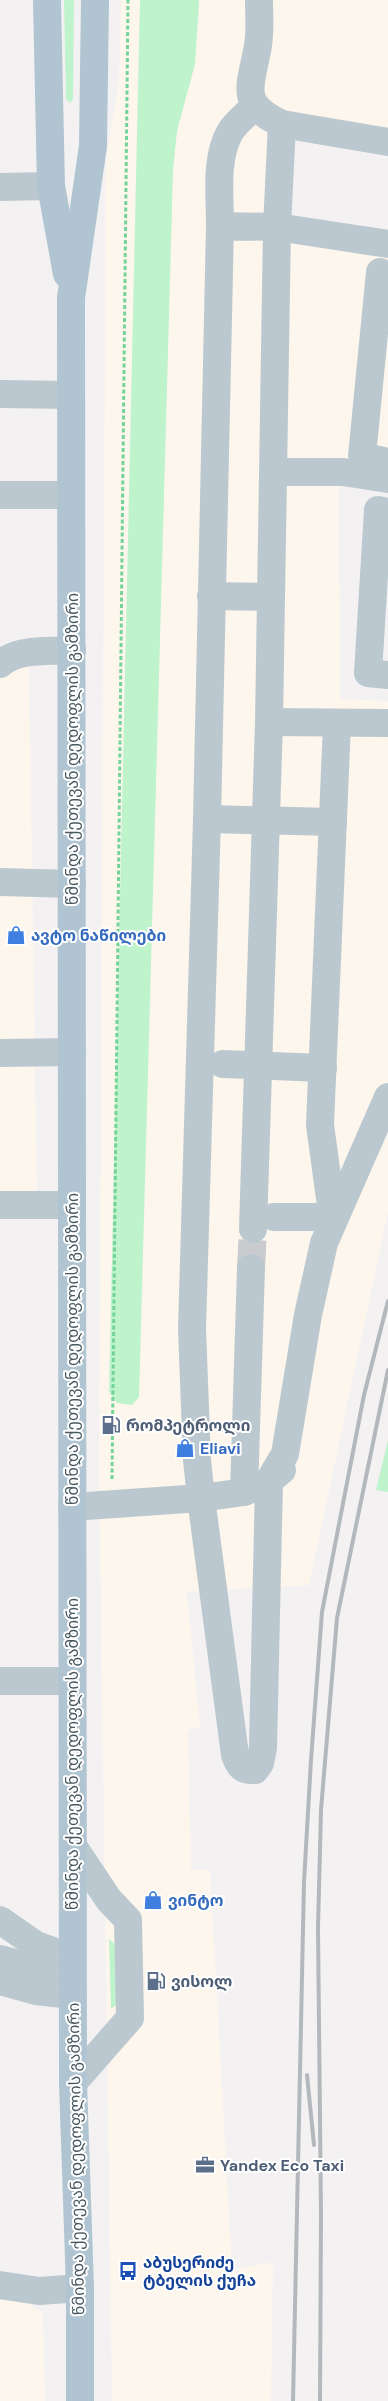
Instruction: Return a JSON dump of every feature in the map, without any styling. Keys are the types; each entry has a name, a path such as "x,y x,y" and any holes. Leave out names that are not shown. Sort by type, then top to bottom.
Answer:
{"main road":[{"name":"წმინდა ქეთევან დედოფლის გამზირი","path":"46,0 51,186 71,298"},
{"name":"წმინდა ქეთევან დედოფლის გამზირი","path":"80,2401 80,2288 72,2083 71,298 93,146 95,0"}],"street":[{"path":"259,0 258,49 249,82 250,94 255,106 268,118 282,124 388,142"},
{"path":"255,106 231,131 225,146 220,175 207,819 210,1063 192,1330 197,1460 201,1498 235,1755 239,1767 247,1771 255,1770 260,1763 263,1748 269,1481"},
{"path":"282,124 276,227 269,722 257,1065 263,1223 334,1220"},
{"path":"0,187 51,186"},
{"path":"220,226 276,227 388,244"},
{"path":"380,272 381,344 362,456 388,462"},
{"path":"0,394 72,395"},
{"path":"274,472 342,472 388,478"},
{"path":"0,495 72,495"},
{"path":"388,512 378,510 368,673 388,675"},
{"path":"211,596 271,597"},
{"path":"0,664 8,657 19,654 72,650"},
{"path":"269,722 388,723"},
{"path":"334,1220 320,1125 337,723"},
{"path":"207,819 333,822"},
{"path":"0,882 72,884"},
{"path":"0,1053 72,1052"},
{"path":"210,1063 323,1068"},
{"path":"72,1507 201,1498 244,1492 269,1481 282,1469 290,1456 314,1316 334,1220 388,1097"},
{"path":"334,1220 388,1115"},
{"path":"0,1206 72,1205"},
{"path":"244,1492 251,1268"},
{"path":"6,1684 72,1680"},
{"path":"72,2083 130,2018 128,1920 109,1900 73,1846"},
{"path":"0,1920 36,1945 72,1975"},
{"path":"0,1959 36,1969 72,1975"},
{"path":"0,1981 36,1991 72,1975"},
{"path":"0,2285 39,2291 80,2288"}],"path":[{"path":"112,1504 128,0"}],"shaded area":[{"path":"121,0 140,0 109,1392 118,1403 139,1397 173,170 177,131 195,64 199,0 388,0 388,156 292,140 287,218 388,234 388,491 339,482 340,699 388,701 388,1212 309,1585 187,1592 200,1728 188,1730 191,1870 210,1870 232,2270 273,2262 271,2401 112,2401 99,1467 106,156 119,82"},
{"name":"ავტო ნაწილები","path":"29,667 37,1201 0,1202 0,668"},
{"path":"0,2294 16,2296 43,2313 45,2401 0,2401"}],"green space":[{"path":"64,0 74,0 73,99 70,103 66,99"},
{"path":"140,0 199,0 199,3 195,64 177,131 173,170 139,1397 132,1405 117,1403 109,1392"},
{"path":"388,1440 388,1492 376,1490"},
{"path":"109,1939 120,1949 123,1999 111,2009"}],"tunnel":[{"path":"251,1268 253,1229"}],"railway":[{"path":"293,2401 304,1882 322,1612 364,1395 388,1301"},
{"path":"320,2401 321,2215 318,1927 321,1810 337,1618 388,1370"},
{"path":"307,2075 314,2145"}],"place":[{"name":"ავტო ნაწილები","path":"16,935"},
{"name":"რომპეტროლი","path":"111,1425"},
{"name":"Eliavi","path":"185,1448"},
{"name":"ვინტო","path":"153,1900"},
{"name":"ვისოლ","path":"156,1981"},
{"name":"Yandex Eco Taxi","path":"205,2165"},
{"name":"აბუსერიძე ტბელის ქუჩა","path":"128,2271"}]}
